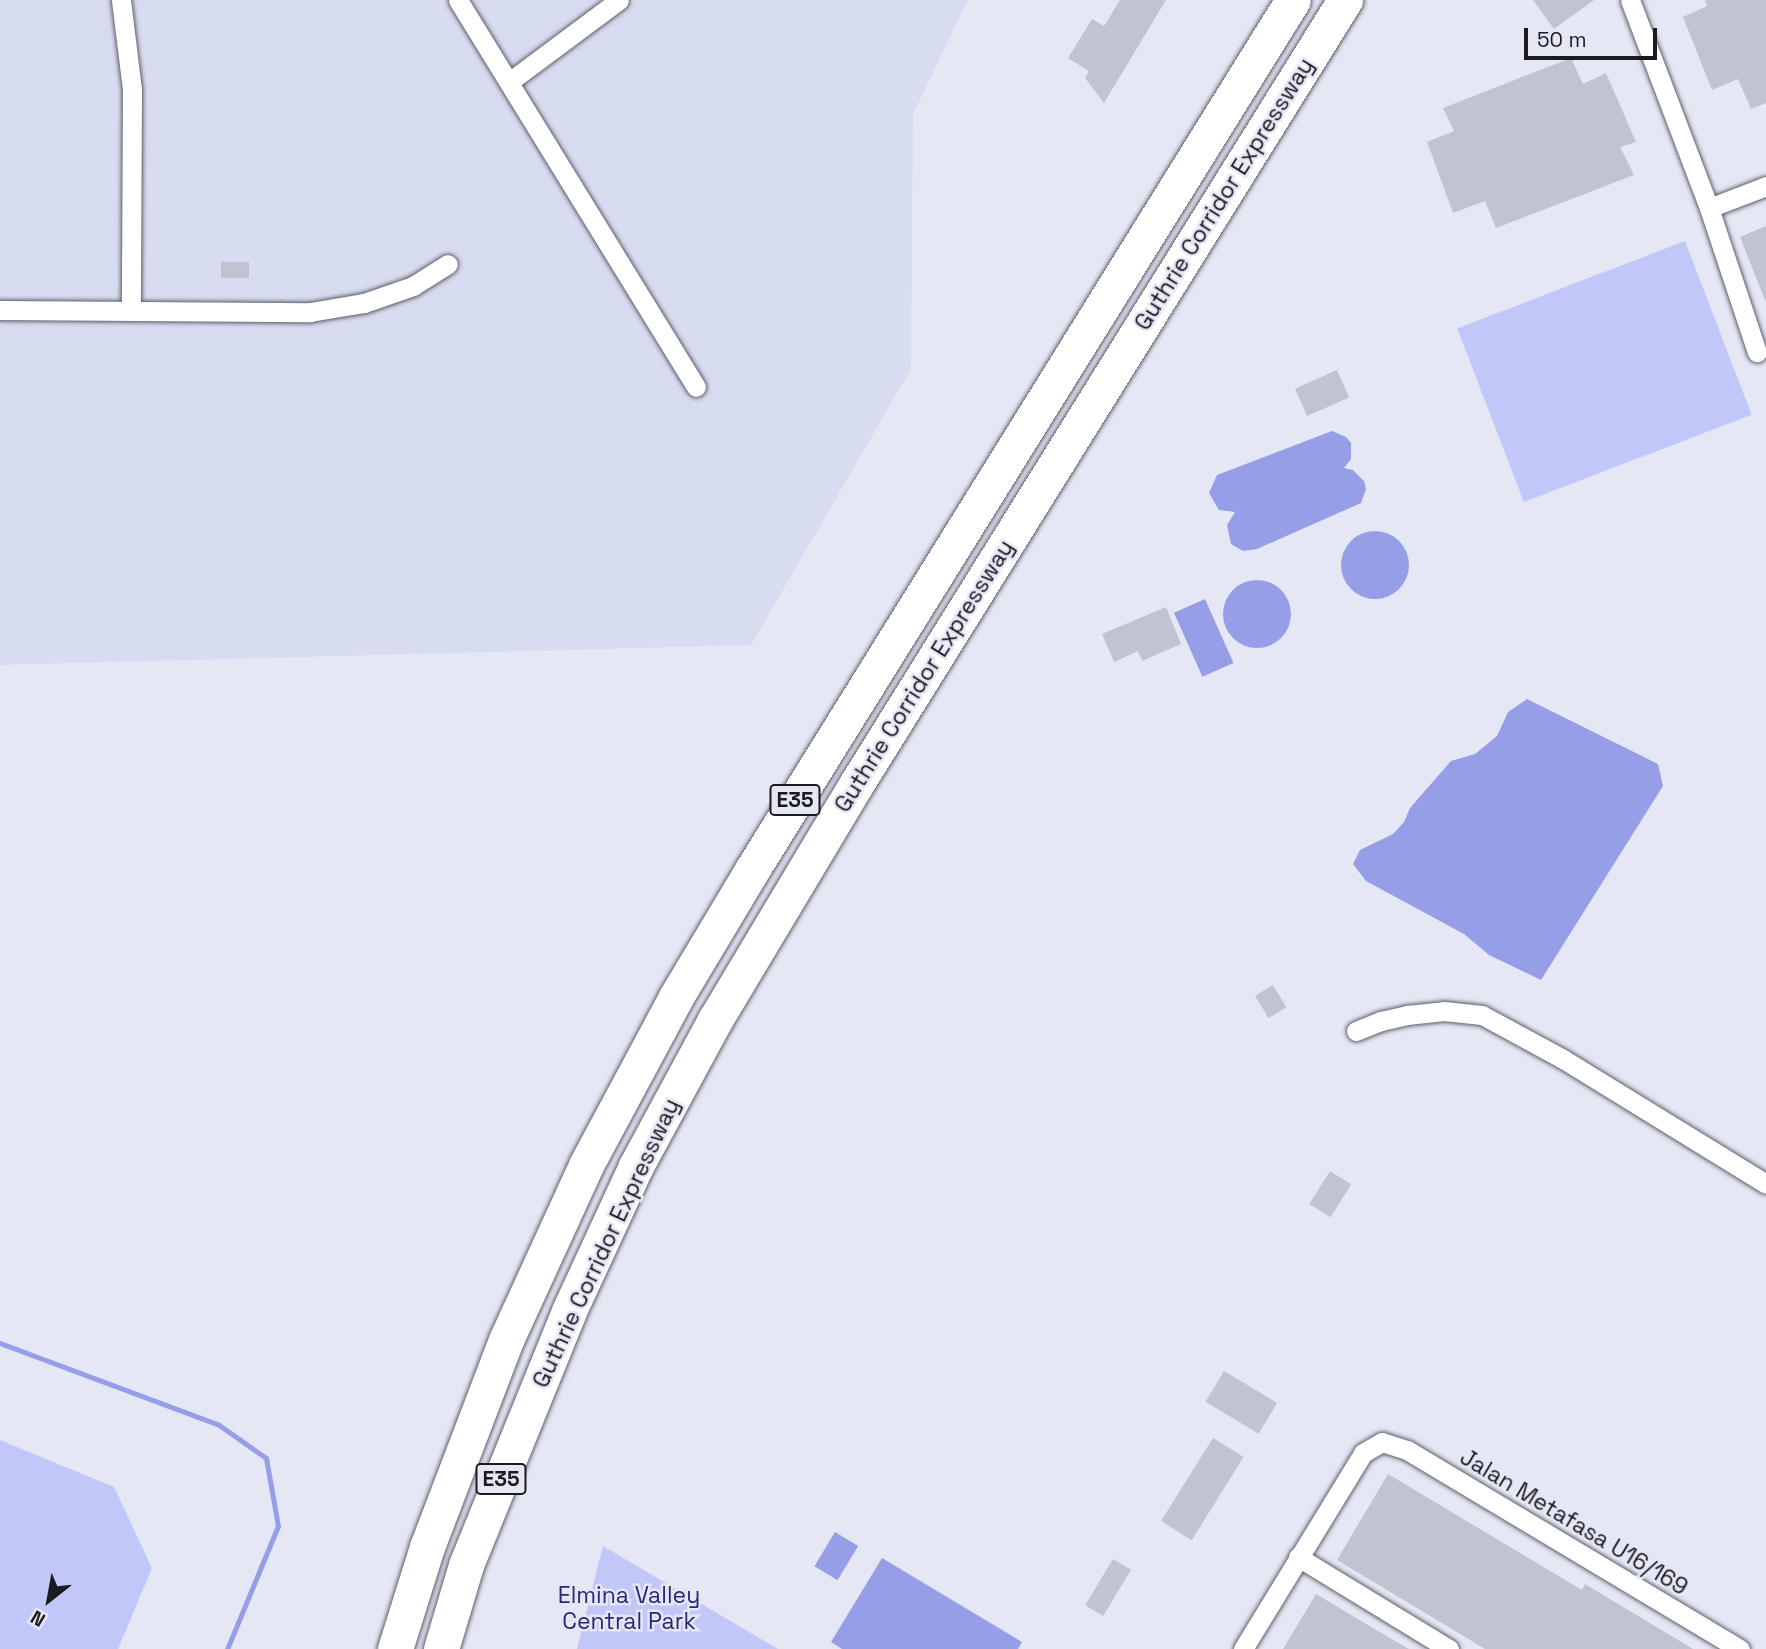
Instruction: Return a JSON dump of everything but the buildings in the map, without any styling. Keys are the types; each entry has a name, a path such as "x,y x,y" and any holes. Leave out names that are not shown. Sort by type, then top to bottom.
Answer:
{"highway":[{"name":"Guthrie Corridor Expressway","path":"395,1649 427,1547 506,1340 586,1165 676,998 752,870 1293,0"},
{"name":"Guthrie Corridor Expressway","path":"441,1649 466,1565 569,1311 636,1166 715,1020 857,783 1345,0"}],"street":[{"path":"121,0 132,90 131,312"},
{"path":"458,0 696,387"},
{"path":"509,82 618,0"},
{"path":"1630,0 1709,208 1757,352"},
{"path":"1709,208 1766,186"},
{"path":"0,310 310,312 364,303 413,286 448,264"},
{"path":"1356,1031 1407,1015 1444,1012 1482,1015 1563,1059 1766,1184"},
{"name":"Jalan Metafasa U16/169","path":"1298,1557 1363,1453 1382,1442 1408,1450 1740,1649"},
{"path":"1243,1649 1298,1557 1449,1649"}],"shaded area":[{"path":"0,0 968,0 913,114 911,369 751,645 0,665"},
{"path":"1332,431 1346,437 1351,443 1351,459 1344,468 1353,470 1364,481 1366,489 1361,503 1257,549 1243,551 1231,544 1227,525 1235,512 1219,510 1209,493 1217,475"},
{"path":"1382,531 1403,546 1409,558 1407,578 1399,589 1382,599 1368,599 1351,589 1343,578 1341,558 1351,541 1362,533"},
{"path":"1257,580 1270,582 1281,590 1289,601 1289,627 1281,638 1270,646 1257,648 1244,646 1233,638 1225,627 1223,614 1225,601 1233,590 1244,582"},
{"path":"1205,599 1233,663 1202,677 1174,613"},
{"path":"1527,699 1658,764 1663,786 1541,980 1489,955 1464,934 1366,881 1353,864 1360,850 1393,834 1404,822 1410,808 1451,761 1475,754 1497,736 1508,712"},
{"path":"835,1532 858,1546 838,1580 814,1566"},
{"path":"882,1558 1022,1642 1018,1649 842,1649 831,1642"}],"green space":[{"path":"1685,241 1752,415 1524,502 1457,328"},
{"path":"0,1440 114,1487 152,1568 118,1649 0,1649"},
{"name":"Elmina Valley Central Park","path":"603,1546 778,1649 577,1649"}],"waterway":[{"path":"0,1343 219,1425 266,1458 278,1526 227,1649"}]}
